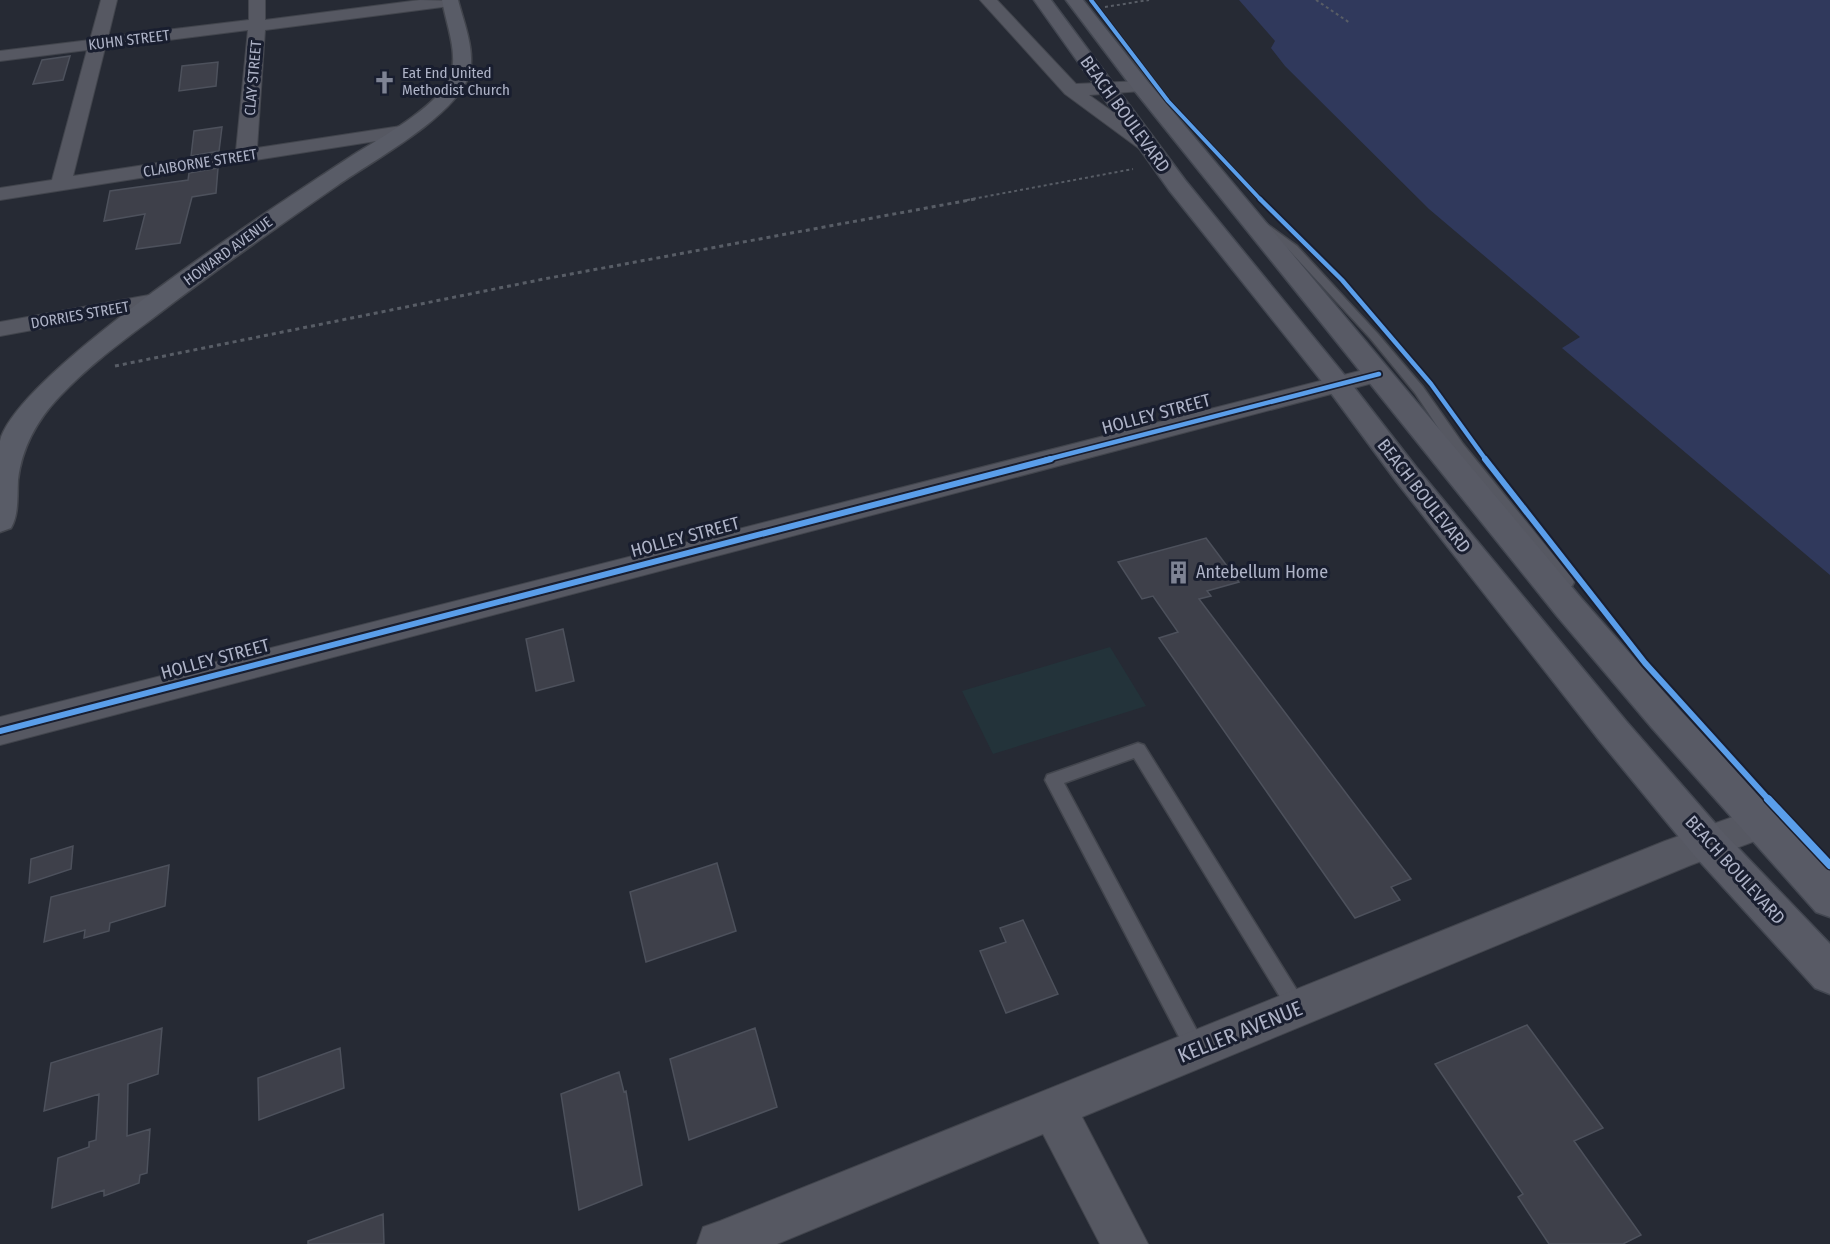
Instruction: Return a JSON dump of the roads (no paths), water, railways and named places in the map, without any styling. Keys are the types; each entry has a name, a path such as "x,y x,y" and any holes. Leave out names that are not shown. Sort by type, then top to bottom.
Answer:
{"main road":[{"name":"HOWARD AVENUE","path":"0,518 11,446 28,416 66,376 106,341 160,300 262,226 434,108 458,80 461,62 450,0"},
{"name":"BEACH BOULEVARD","path":"1042,0 1106,88 1141,157 1251,278 1613,731 1707,842 1830,974"},
{"name":"BEACH BOULEVARD","path":"1086,4 1141,86 1379,374 1478,498 1665,718 1830,899"}],"street":[{"path":"61,185 109,0"},
{"name":"CLAY STREET","path":"246,156 258,25 257,0"},
{"name":"KUHN STREET","path":"0,56 450,0"},
{"path":"988,0 1009,0"},
{"path":"988,0 1071,90 1141,157"},
{"path":"1071,90 1141,86"},
{"name":"CLAIBORNE STREET","path":"0,194 401,132"},
{"name":"DORRIES STREET","path":"0,329 160,300"},
{"name":"HOLLEY STREET","path":"0,731 1337,383 1379,374"},
{"name":"KELLER AVENUE","path":"720,1244 1707,842 1761,823"},
{"path":"1053,1108 1125,1244"}],"lane":[{"path":"1242,210 1293,248 1382,345 1419,390 1458,447 1572,589 1665,718"},
{"path":"1196,1049 1053,780 1138,750 1298,1008"}],"water":[{"path":"1239,0 1830,0 1830,575 1562,348 1580,337 1429,209 1285,66 1271,48 1275,41"}],"place":[{"name":"Eat End United Methodist Church","path":"384,82"},
{"name":"Antebellum Home","path":"1178,572"}]}
